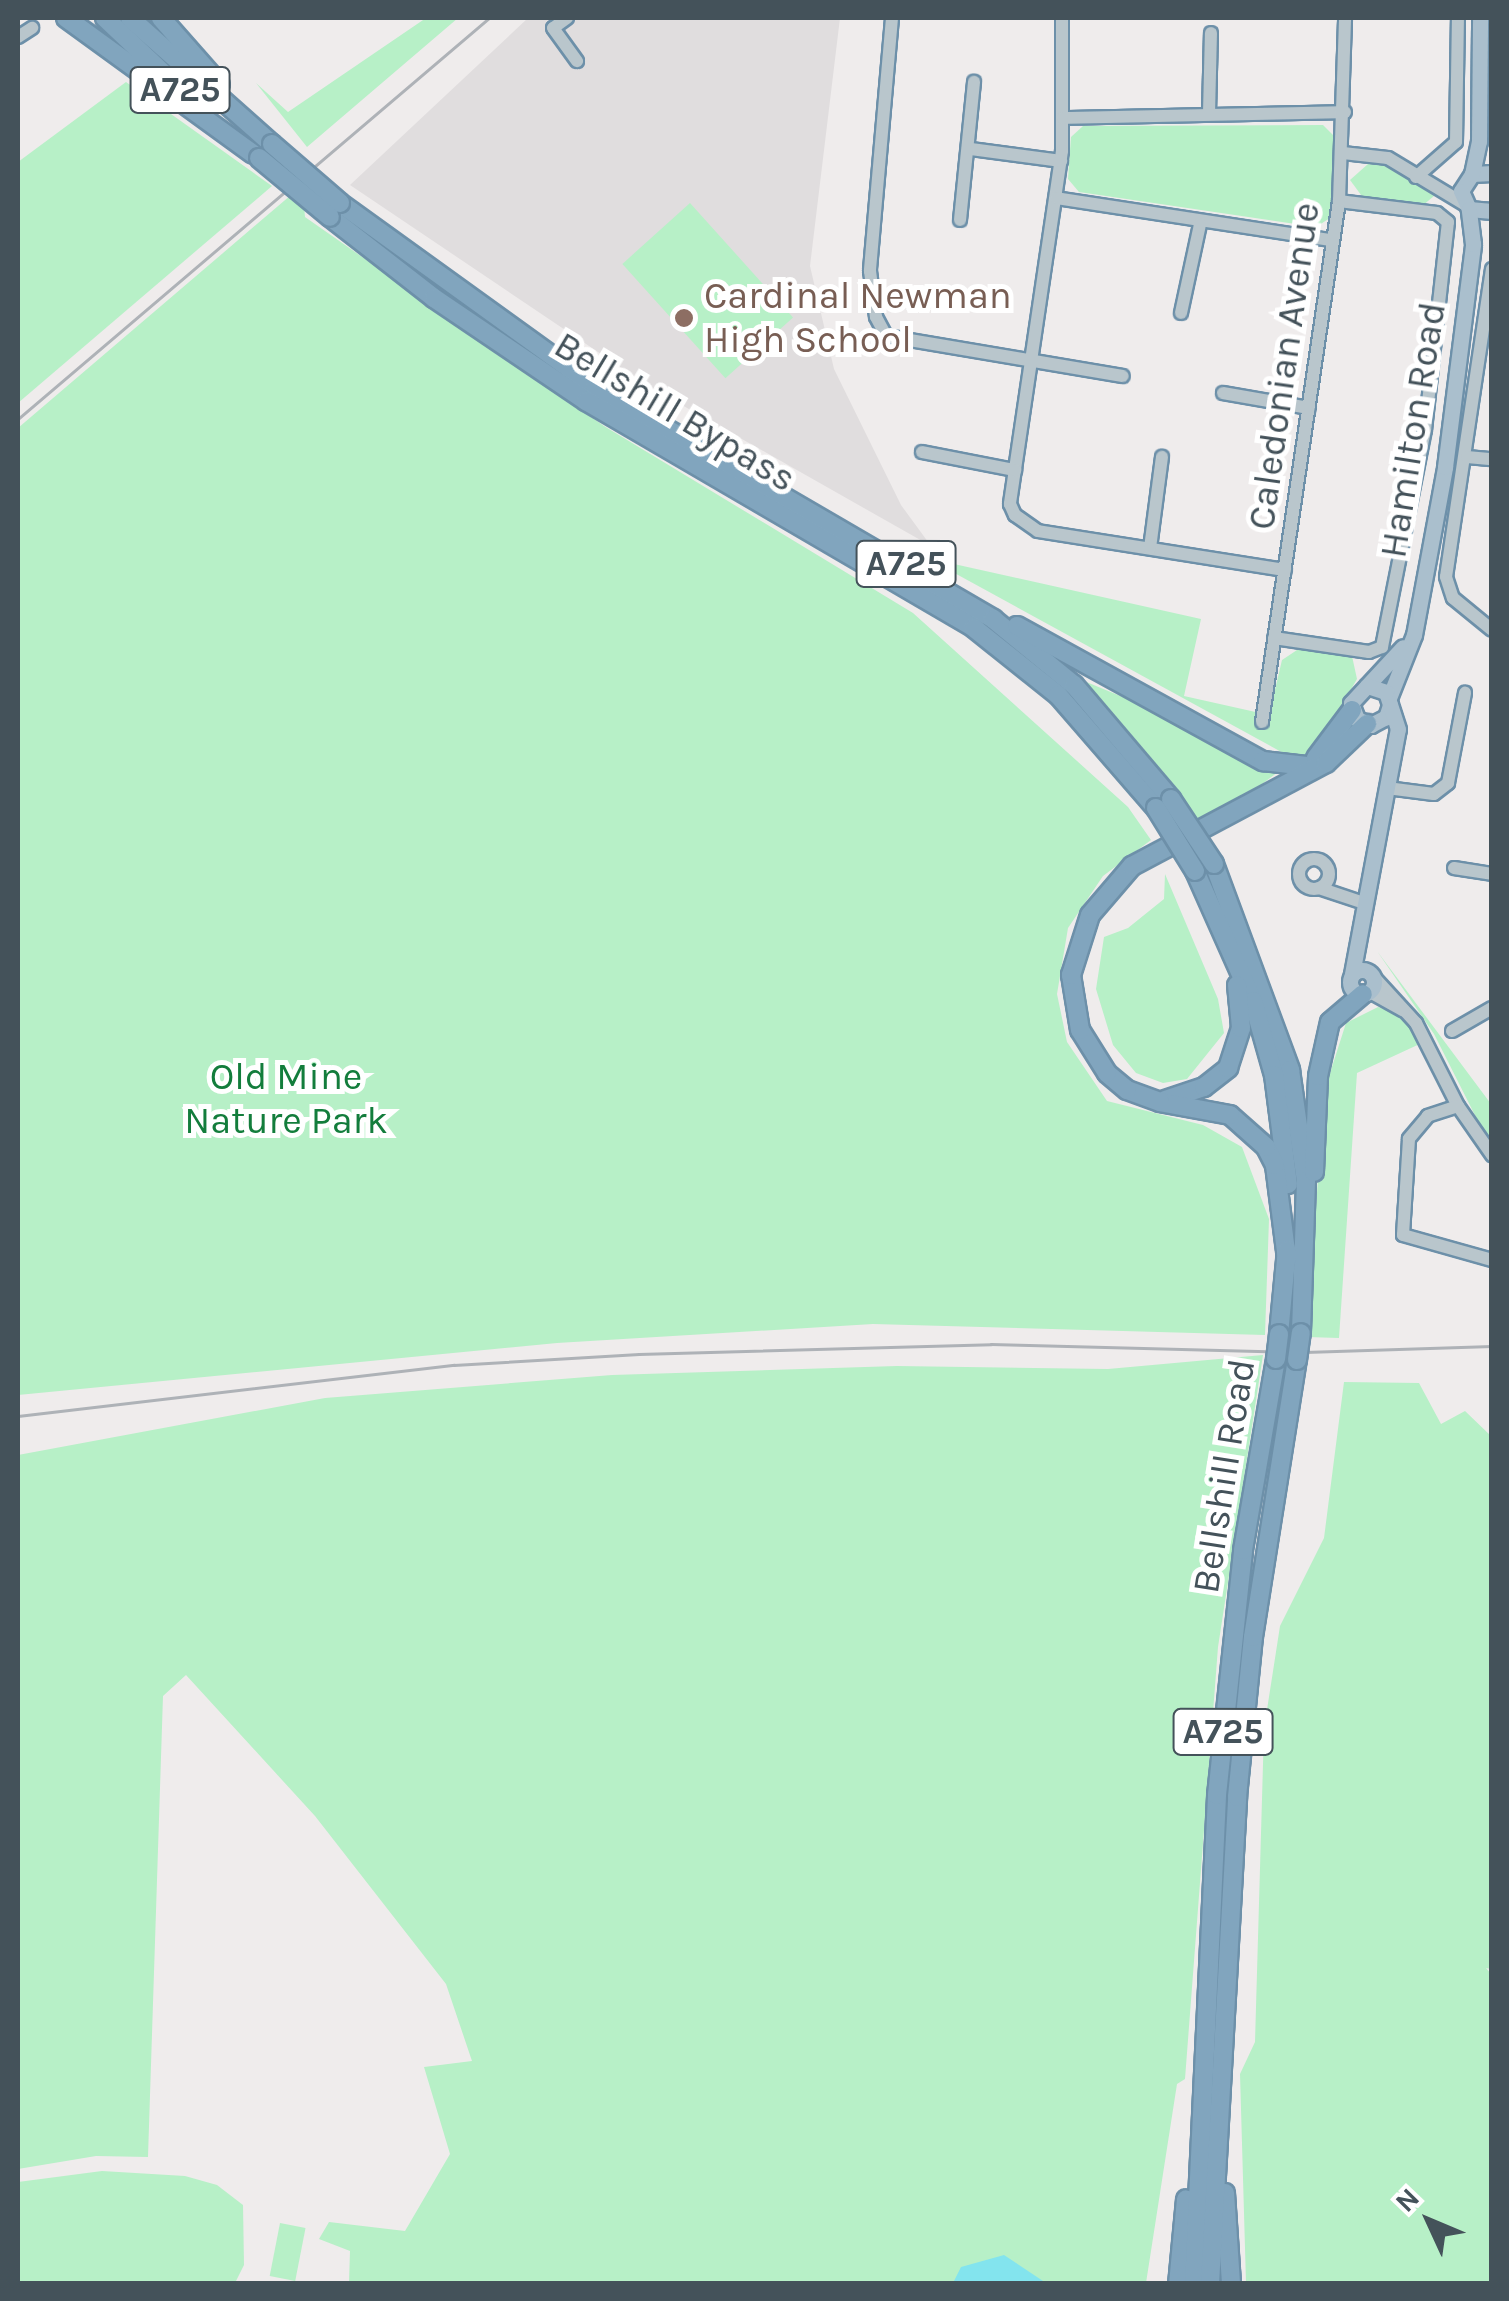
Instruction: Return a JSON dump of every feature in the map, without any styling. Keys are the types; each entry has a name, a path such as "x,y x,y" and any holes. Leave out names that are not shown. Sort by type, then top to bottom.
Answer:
{"highway":[{"path":"66,18 261,152"},
{"name":"Bellshill Bypass","path":"105,18 434,298 586,401 974,628 1058,694 1164,803 1195,870"},
{"name":"Bellshill Bypass","path":"130,18 261,152"},
{"path":"161,18 261,152"},
{"name":"Bellshill Bypass","path":"335,210 595,386 950,590 1074,685 1214,864"},
{"path":"950,590 1262,761 1307,766"},
{"path":"1289,782 1307,766 1352,710"},
{"path":"1286,1260 1275,1165 1260,1139 1230,1115 1160,1102 1127,1090 1090,1054 1073,1005 1078,940 1100,897 1132,866 1326,763 1371,724"},
{"name":"Bellshill Road","path":"1214,864 1290,1070 1306,1181 1307,1275 1253,1637 1220,2088"},
{"name":"Bellshill Road","path":"1195,870 1217,912 1253,1001 1274,1075 1289,1202 1276,1358 1231,1646 1198,2108"},
{"path":"1160,1102 1217,1079 1238,1050 1242,1001 1217,912"},
{"path":"1307,1275 1318,1076 1330,1022 1369,984"},
{"name":"A725","path":"1210,2284 1220,2088"},
{"name":"A725","path":"1220,2088 1231,2284"},
{"name":"A725","path":"1178,2284 1198,2108"},
{"name":"A725","path":"1194,2284 1198,2108"}],"main road":[{"path":"1479,141 1492,172 1470,175 1479,141 1480,18"},
{"name":"Hamilton Road","path":"1352,974 1398,729 1390,702 1415,626 1452,415 1473,244 1461,190 1470,175"},
{"path":"1467,207 1491,211"},
{"name":"Hamilton Road","path":"1473,244 1491,211"},
{"name":"Hamilton Road","path":"1352,710 1356,692 1367,686 1415,626"},
{"path":"1367,686 1390,702 1371,724"},
{"path":"1352,710 1394,748"},
{"path":"1357,946 1369,984"},
{"path":"1352,974 1369,984 1350,986 1352,974"}],"street":[{"path":"567,18 554,28 577,61"},
{"path":"892,18 870,272 876,317 886,336 1032,364 1123,376"},
{"path":"1062,18 1061,161 1016,470 1015,516 1038,530 1285,570"},
{"name":"Caledonian Avenue","path":"1262,722 1338,201 1345,112 1346,18"},
{"path":"1416,177 1456,142 1458,18"},
{"path":"18,36 32,28"},
{"path":"1209,113 1211,34"},
{"path":"960,220 971,149 974,82"},
{"path":"1063,118 1345,112"},
{"path":"971,149 1061,161"},
{"path":"1343,153 1388,158 1467,207"},
{"path":"1438,190 1470,175"},
{"path":"1056,198 1200,224 1330,240"},
{"path":"1274,638 1369,652 1389,637 1450,233 1438,213 1338,201"},
{"path":"1181,313 1200,224"},
{"path":"1492,269 1446,585 1492,630"},
{"path":"1222,394 1309,408"},
{"path":"922,452 1016,470"},
{"path":"1150,548 1162,456"},
{"path":"1467,457 1492,459"},
{"path":"1387,788 1434,794 1448,783 1464,693"},
{"path":"1454,868 1492,874"},
{"path":"1320,888 1364,902"},
{"path":"1369,984 1405,1012 1458,1106 1492,1155"},
{"path":"1452,1032 1492,1008"},
{"path":"1458,1106 1428,1116 1410,1139 1403,1235 1490,1260 1492,1243"}],"shaded area":[{"name":"Cardinal Newman High School","path":"528,18 840,18 810,266 834,369 901,505 931,546 650,387 350,185"}],"green space":[{"path":"426,18 458,18 307,147 256,83 288,112"},
{"path":"126,82 272,186 18,403 18,162"},
{"path":"1323,125 1335,137 1331,206 1330,218 1316,227 1079,192 1068,179 1071,137 1083,126"},
{"path":"1368,164 1421,166 1433,177 1434,196 1422,206 1364,199 1350,180"},
{"name":"Old Mine Nature Park","path":"291,195 304,206 305,217 604,426 913,613 1128,807 1151,840 1103,876 1068,928 1057,994 1067,1042 1107,1101 1203,1125 1242,1147 1269,1219 1265,1335 873,1324 557,1343 18,1395 18,428"},
{"path":"690,203 793,317 725,378 622,264"},
{"path":"927,558 1201,619 1184,696 1269,715 1282,660 1300,648 1352,656 1357,679 1307,766"},
{"path":"1084,681 1287,765 1199,832"},
{"path":"1165,874 1218,999 1224,1033 1187,1079 1163,1083 1136,1073 1113,1045 1096,989 1104,937 1128,928 1164,899"},
{"path":"1377,951 1491,1104 1491,1147 1434,1034"},
{"path":"1378,1007 1405,1016 1424,1042 1357,1073 1339,1338 1307,1337 1324,1092 1346,1023"},
{"path":"1263,1355 1218,1647 1185,2079 1177,2084 1146,2283 349,2283 350,2251 319,2239 329,2222 405,2231 450,2154 424,2067 472,2061 446,1984 315,1816 186,1675 163,1696 148,2157 96,2156 18,2169 18,1455 325,1398 612,1375 897,1366 1108,1369"},
{"path":"1344,1382 1419,1383 1441,1424 1465,1411 1491,1436 1491,1969 1486,1968 1492,1975 1491,2283 1246,2283 1240,2074 1255,2042 1264,1729 1280,1626 1324,1538"},
{"path":"102,2171 185,2176 217,2185 243,2205 244,2265 235,2283 18,2283 18,2182"},
{"path":"280,2223 306,2228 295,2281 270,2276"}],"water":[{"path":"1004,2255 1046,2283 953,2283 961,2267"}],"railway":[{"path":"18,419 489,18"},
{"path":"18,1416 454,1365 639,1354 991,1344 1305,1352 1492,1346"}],"place":[{"name":"Cardinal Newman High School","path":"684,318"}]}
